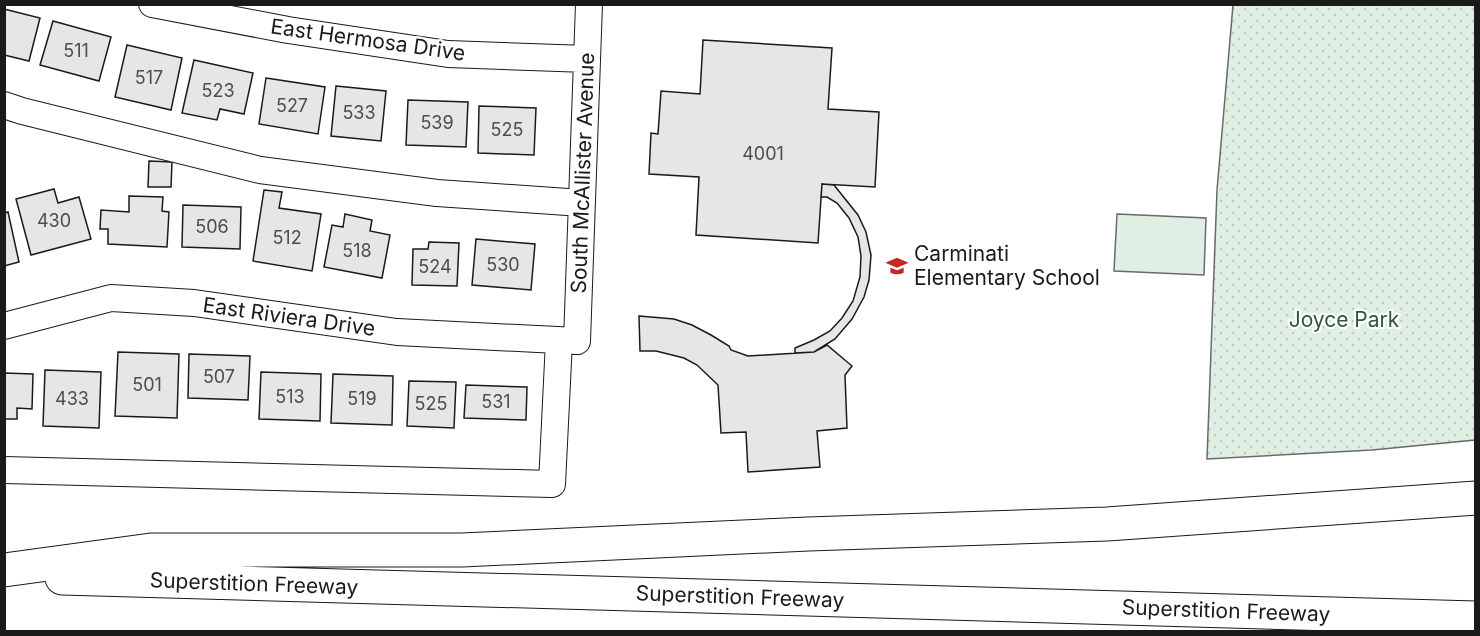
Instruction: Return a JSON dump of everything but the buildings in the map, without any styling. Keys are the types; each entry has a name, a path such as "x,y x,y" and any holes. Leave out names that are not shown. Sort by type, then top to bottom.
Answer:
{"highway":[{"path":"4,570 151,550 462,550 808,534 1107,525 1476,498"},
{"name":"Superstition Freeway","path":"4,577 1476,618"}],"street":[{"name":"East Hermosa Drive","path":"152,4 288,30 448,54 587,59"},
{"name":"South McAllister Avenue","path":"4,470 552,484 582,202 589,4"},
{"path":"4,105 260,170 437,193 582,202"},
{"name":"East Riviera Drive","path":"4,326 111,298 194,303 396,332 568,341"}],"green space":[{"name":"Joyce Park","path":"1233,5 1475,5 1475,440 1372,450 1207,459 1217,190"},
{"path":"1117,214 1206,218 1204,275 1114,271"}],"place":[{"name":"Carminati Elementary School","path":"897,266"}]}
